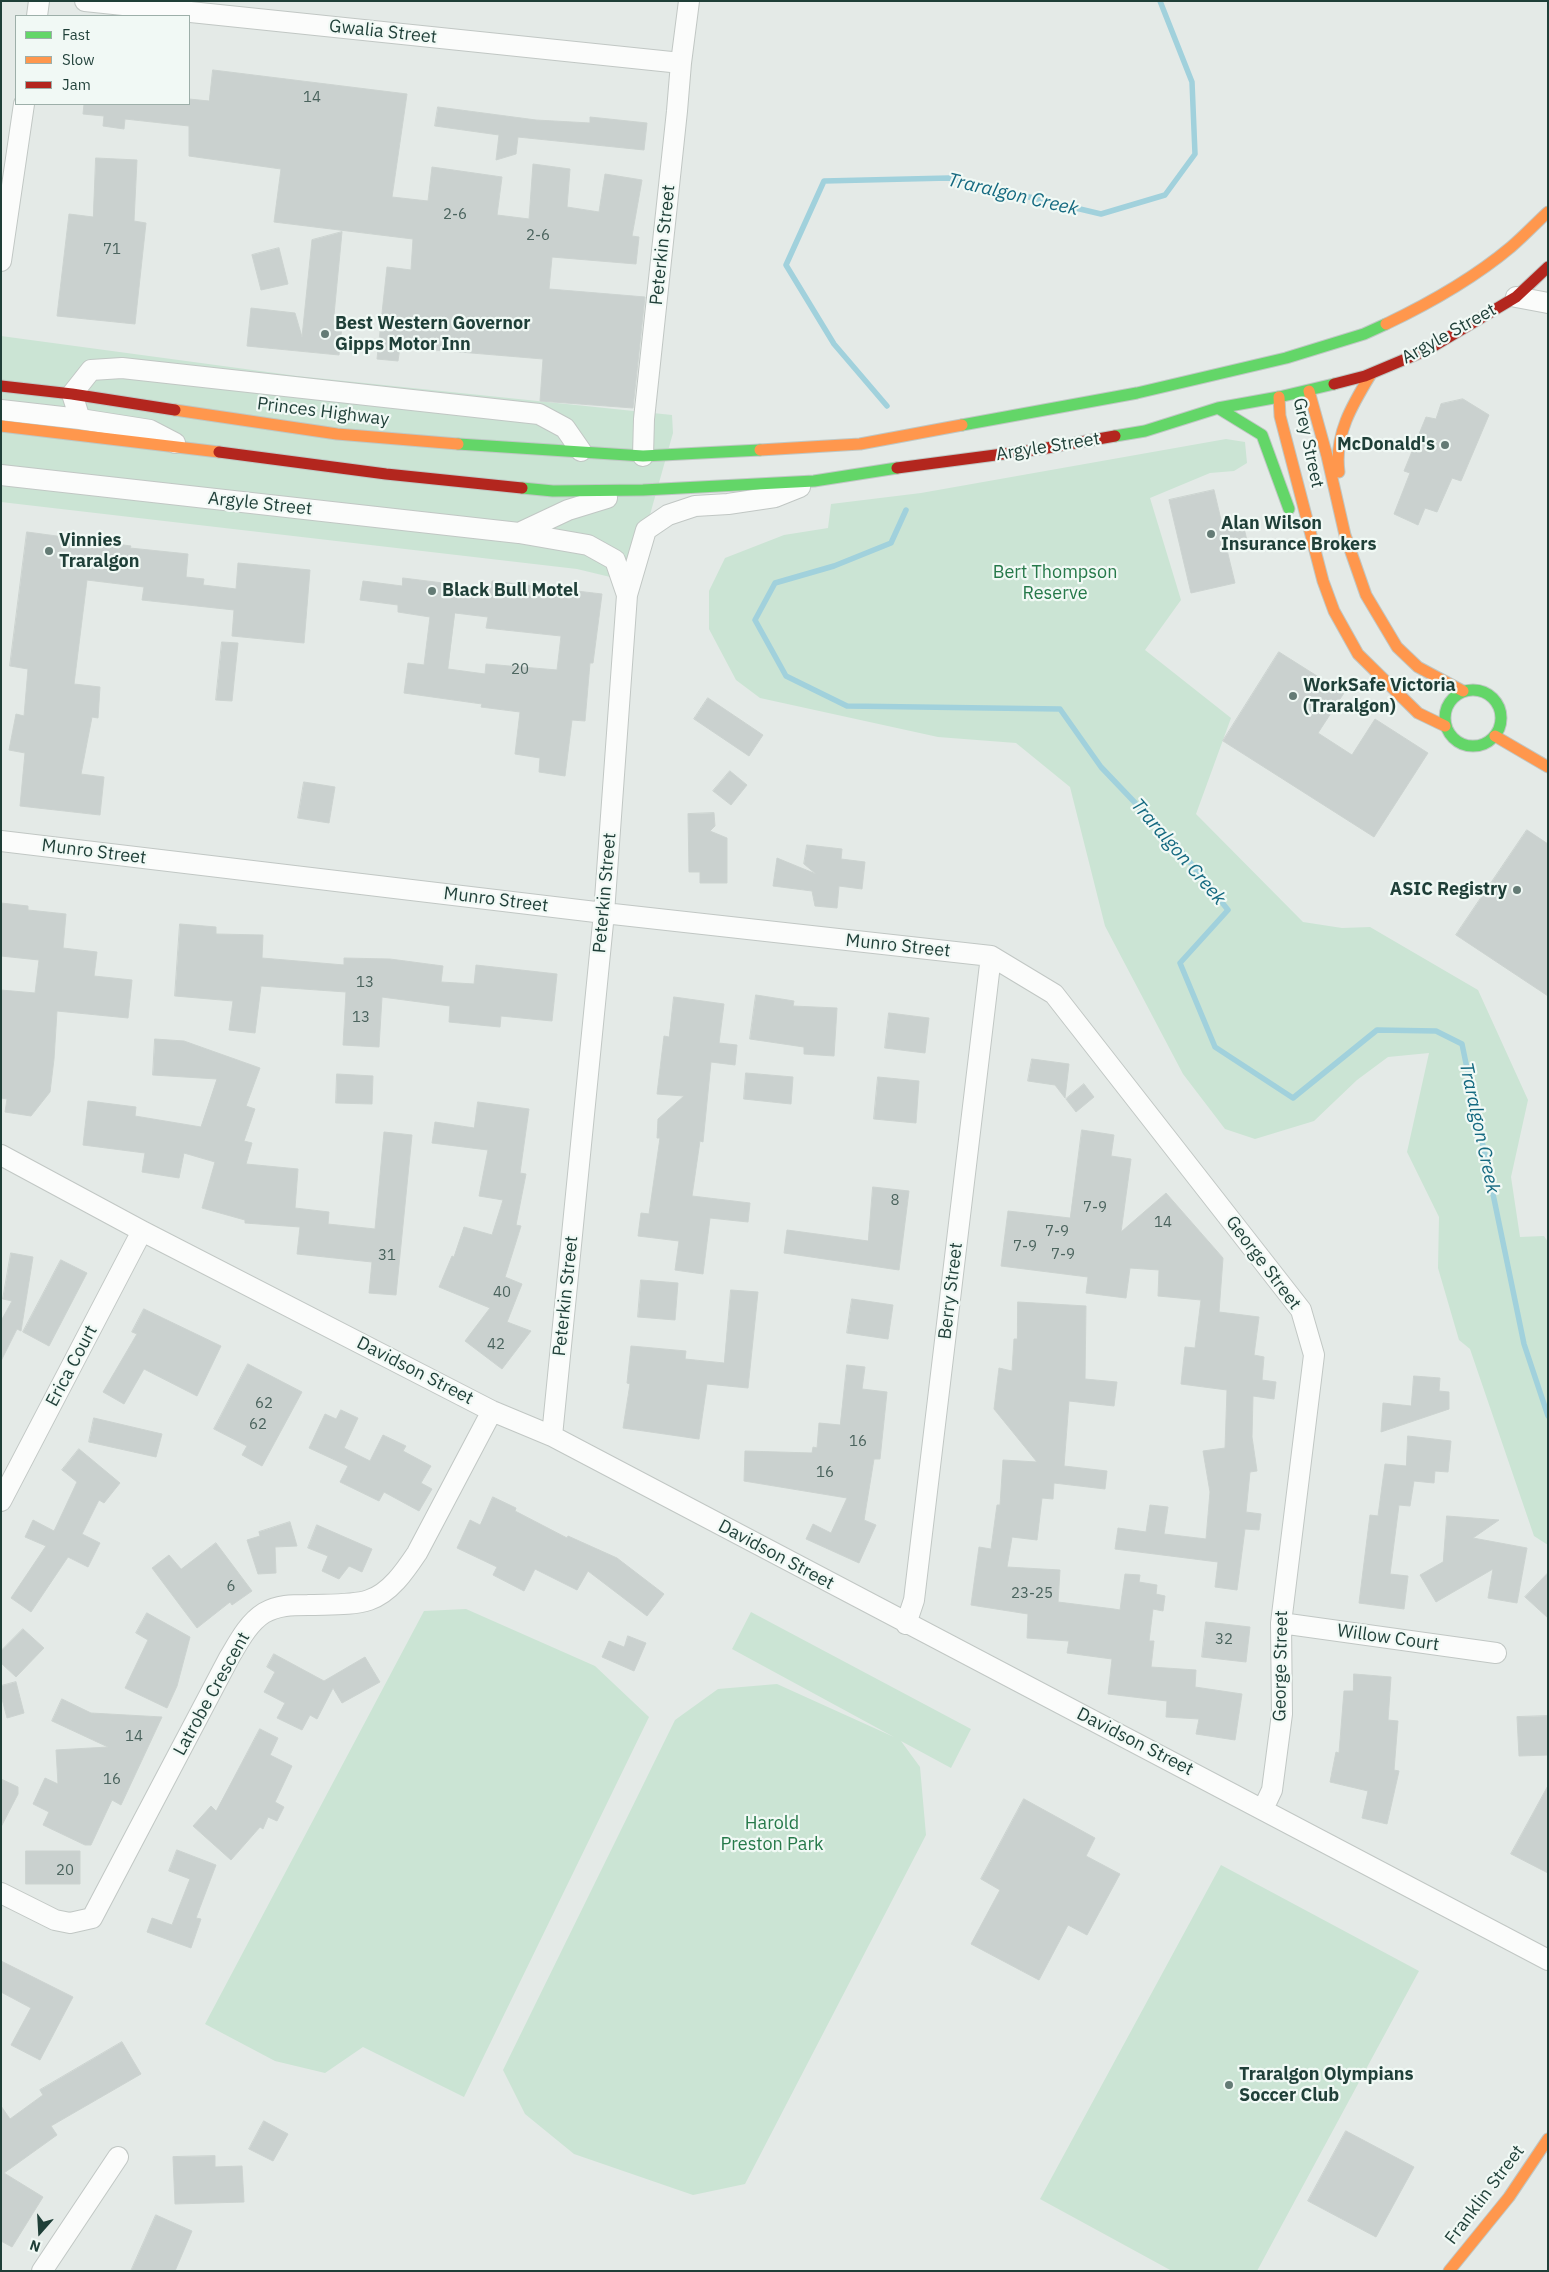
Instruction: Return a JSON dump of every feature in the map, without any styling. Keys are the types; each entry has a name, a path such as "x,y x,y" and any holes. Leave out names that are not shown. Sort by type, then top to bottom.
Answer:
{"main road":[{"name":"Argyle Street","path":"643,460 860,444 1137,394 1245,366 1288,364 1364,334 1429,303 1511,247 1548,212"},
{"name":"Argyle Street","path":"643,486 814,481 867,472 1041,449 1145,431 1218,408 1279,397 1306,387 1371,374 1427,350 1516,297 1548,267"},
{"path":"1384,324 1426,318"},
{"path":"1362,597 1358,544 1336,460 1336,452 1350,408 1371,374"},
{"name":"Grey Street","path":"1281,384 1279,397 1280,416 1323,581 1358,654 1418,713 1445,726"},
{"name":"Princes Highway","path":"1,386 72,394 337,434 522,450 581,452 643,460"},
{"name":"Grey Street","path":"1306,387 1327,456 1345,535 1362,597 1397,647 1418,667 1463,691"},
{"path":"1218,408 1262,435 1292,518"},
{"path":"1,426 188,450 256,456 386,474 550,484 643,486"},
{"path":"337,434 394,449 422,453"},
{"path":"1302,546 1312,573 1323,581"},
{"path":"1476,690 1486,693 1494,699 1500,709 1501,723 1495,736 1486,743 1467,746 1450,736 1445,726 1446,708 1451,699 1463,691 1476,690"},
{"path":"1495,736 1548,767"},
{"name":"Franklin Street","path":"1449,2271 1509,2197 1548,2139"}],"street":[{"path":"37,15 39,1"},
{"name":"Gwalia Street","path":"85,1 680,62"},
{"name":"Peterkin Street","path":"643,460 644,419 678,111 680,62 689,1"},
{"path":"1,261 24,105"},
{"path":"1516,297 1548,303"},
{"path":"80,419 72,394 91,370 122,368 539,414 565,428 581,452"},
{"path":"1,410 80,419 150,430 188,450"},
{"name":"Argyle Street","path":"1,475 519,534 588,545 615,560 627,596"},
{"name":"Peterkin Street","path":"552,1436 604,913 627,596 646,530 668,515 695,506 728,504 775,497 814,481"},
{"path":"550,484 556,516"},
{"name":"Argyle Street","path":"519,534 590,501 643,486"},
{"name":"Munro Street","path":"1,841 604,913 990,956"},
{"name":"George Street","path":"990,956 1054,994 1301,1310 1314,1356 1280,1622 1282,1714 1272,1790 1263,1809"},
{"name":"Berry Street","path":"906,1624 914,1600 990,956"},
{"name":"Davidson Street","path":"1,1154 142,1231 492,1411 552,1436 906,1624 1263,1809 1548,1960"},
{"name":"Erica Court","path":"1,1500 142,1231"},
{"name":"Latrobe Crescent","path":"1,1893 55,1920 70,1923 92,1918 229,1658 250,1626 264,1614 284,1605 341,1604 368,1600 386,1589 404,1574 492,1411"},
{"name":"Willow Court","path":"1280,1622 1496,1652"},
{"path":"42,2271 118,2157"}],"green space":[{"path":"1,336 297,376 672,415 673,433 631,582 577,569 1,502"},
{"name":"Bert Thompson Reserve","path":"1226,439 1245,442 1247,463 1234,471 1210,473 1150,498 1181,600 1145,650 1231,718 1196,814 1303,922 1342,928 1370,927 1478,990 1528,1100 1511,1177 1520,1237 1544,1236 1548,1242 1548,1545 1534,1536 1470,1349 1459,1340 1438,1268 1439,1217 1407,1152 1429,1053 1388,1057 1357,1080 1314,1121 1255,1139 1225,1129 1183,1074 1105,926 1070,787 1016,743 938,737 760,698 736,680 709,629 709,591 725,558 784,535 828,528 831,504 921,493"},
{"path":"466,1609 595,1666 649,1717 464,2097 363,2047 325,2073 275,2061 205,2024 424,1611"},
{"name":"Harold Preston Park","path":"751,1612 971,1729 951,1768 901,1741 920,1767 926,1835 745,2184 693,2195 574,2154 525,2114 503,2070 675,1720 718,1689 777,1684 894,1737 732,1649"},
{"name":"Traralgon Olympians Soccer Club","path":"1221,1865 1419,1971 1257,2271 1172,2271 1040,2199"}],"building":[{"path":"213,70 407,94 392,197 428,201 432,167 502,177 497,215 529,219 533,164 570,169 567,207 599,212 605,174 642,180 632,236 639,237 636,264 552,257 549,289 645,297 633,408 540,401 543,359 400,347 398,361 377,359 387,267 411,270 413,239 274,222 281,169 189,156 189,126 125,119 124,129 103,126 104,116 83,114 84,105 190,105 190,99 209,101"},
{"path":"438,107 536,120 590,123 590,117 647,123 644,150 518,137 516,154 496,160 499,135 435,126"},
{"path":"96,158 137,160 134,221 146,223 135,324 57,316 69,214 93,217"},
{"path":"342,232 333,325 342,326 339,355 247,346 251,308 295,313 302,337 312,240"},
{"path":"279,248 288,284 261,290 252,255"},
{"name":"McDonald's","path":"1463,399 1489,415 1461,481 1452,478 1437,512 1425,508 1418,525 1394,514 1410,473 1404,471 1426,417 1436,419 1441,404"},
{"name":"Alan Wilson Insurance Brokers","path":"1214,490 1222,524 1242,519 1248,545 1227,550 1235,583 1191,593 1169,500"},
{"path":"27,532 131,546 130,548 188,554 186,577 204,579 203,585 236,589 238,563 310,570 304,643 232,636 234,610 142,600 144,587 87,580 74,684 100,687 98,718 92,717 81,774 104,777 100,815 20,806 25,753 9,750 16,714 24,716 28,669 10,666"},
{"path":"403,578 491,589 492,581 602,594 593,663 590,663 585,721 572,720 565,776 539,772 540,758 515,754 520,712 481,707 482,704 404,693 408,663 424,665 430,617 398,612 398,605 360,600 363,581 402,586","holes":["455,613 488,617 486,628 561,636 557,670 486,664 485,674 448,669"]},
{"path":"222,642 238,643 232,701 216,700"},
{"path":"1279,652 1344,693 1318,733 1352,755 1375,719 1428,753 1374,837 1223,741"},
{"path":"708,698 763,735 749,756 694,719"},
{"path":"730,771 747,785 731,805 713,791"},
{"path":"304,782 335,787 329,823 298,818"},
{"path":"714,813 715,826 710,831 727,838 727,883 700,883 700,872 689,872 688,814"},
{"name":"ASIC Registry","path":"1527,830 1548,844 1548,996 1456,935"},
{"path":"807,845 842,849 841,859 865,862 862,889 839,886 837,908 815,906 812,891 773,886 777,858 816,874 804,864"},
{"path":"1,903 28,906 28,910 66,914 63,948 97,952 94,976 132,980 128,1018 57,1011 50,1092 31,1116 5,1112 7,1099 1,1098 1,990 35,993 39,960 1,956"},
{"path":"180,924 216,927 216,934 263,935 262,958 344,965 344,958 390,959 443,966 441,982 474,984 476,965 557,974 552,1021 501,1016 500,1027 449,1022 450,1006 382,997 379,1047 343,1045 346,992 261,986 255,1033 229,1030 233,1001 175,996"},
{"path":"756,995 794,1001 793,1006 837,1008 834,1056 804,1054 804,1047 750,1039"},
{"path":"674,997 724,1004 719,1043 737,1045 735,1065 711,1062 703,1142 700,1141 692,1196 750,1203 748,1222 710,1218 703,1274 675,1270 679,1241 638,1236 641,1213 649,1214 660,1138 657,1138 658,1119 684,1096 657,1094 664,1036 669,1037"},
{"path":"889,1013 929,1018 925,1053 885,1048"},
{"path":"155,1039 184,1041 260,1068 246,1106 255,1109 244,1141 252,1143 246,1164 298,1169 295,1208 329,1212 328,1224 375,1229 384,1132 412,1135 396,1295 369,1293 372,1262 297,1254 300,1227 245,1223 245,1220 202,1208 215,1162 184,1153 179,1178 142,1172 145,1153 83,1145 88,1101 136,1107 135,1116 201,1127 217,1079 153,1075"},
{"path":"1032,1059 1069,1064 1065,1098 1055,1085 1028,1081"},
{"path":"746,1073 793,1077 791,1104 744,1099"},
{"path":"337,1074 373,1076 372,1104 336,1103"},
{"path":"878,1077 919,1081 916,1123 874,1119"},
{"path":"1084,1084 1094,1097 1076,1112 1066,1099"},
{"path":"478,1102 529,1109 520,1173 526,1174 516,1225 521,1226 505,1277 522,1284 507,1322 531,1331 502,1369 465,1341 490,1308 439,1287 452,1256 454,1257 464,1227 492,1235 503,1200 479,1196 488,1150 432,1143 435,1122 474,1128"},
{"path":"1082,1130 1114,1135 1111,1156 1131,1159 1121,1232 1166,1193 1223,1258 1219,1312 1259,1317 1254,1355 1264,1357 1262,1380 1276,1382 1274,1399 1253,1396 1252,1437 1257,1471 1250,1472 1246,1512 1261,1514 1259,1530 1245,1529 1237,1590 1215,1587 1218,1562 1115,1549 1118,1528 1146,1532 1150,1505 1168,1507 1164,1534 1206,1539 1210,1492 1203,1451 1225,1448 1227,1390 1181,1384 1185,1347 1195,1348 1201,1300 1158,1296 1159,1270 1130,1268 1126,1298 1086,1293 1088,1277 1001,1266 1008,1211 1070,1218"},
{"path":"873,1187 909,1191 899,1270 784,1253 787,1230 868,1241"},
{"path":"11,1253 33,1257 21,1331 17,1329 1,1361 1,1321 12,1301 3,1299"},
{"path":"61,1260 87,1273 49,1346 23,1332"},
{"path":"641,1280 678,1283 675,1320 638,1317"},
{"path":"731,1290 758,1292 748,1388 707,1384 699,1439 623,1428 630,1384 627,1383 631,1346 686,1351 685,1359 724,1363"},
{"path":"852,1299 893,1305 888,1339 847,1333"},
{"path":"1018,1302 1086,1306 1085,1379 1117,1382 1114,1406 1069,1401 1064,1466 1107,1471 1105,1489 1054,1483 1053,1499 1042,1498 1037,1540 1012,1537 1007,1567 1060,1570 1058,1602 1120,1610 1125,1574 1140,1575 1139,1582 1157,1585 1156,1594 1165,1596 1163,1611 1153,1609 1149,1641 1154,1641 1151,1667 1196,1670 1195,1687 1242,1694 1235,1740 1196,1734 1199,1719 1166,1717 1167,1701 1108,1694 1112,1659 1067,1653 1069,1641 1027,1638 1028,1614 971,1605 979,1547 991,1549 997,1505 1000,1505 1003,1460 1037,1462 994,1409 999,1368 1012,1371 1014,1339 1017,1339"},
{"path":"144,1309 221,1346 197,1396 144,1369 124,1404 103,1392 137,1334 132,1332"},
{"path":"248,1364 302,1392 262,1466 242,1455 247,1446 214,1429"},
{"path":"847,1365 865,1367 862,1389 887,1392 880,1459 874,1459 864,1520 876,1525 859,1563 806,1539 813,1524 831,1533 847,1498 744,1481 745,1451 812,1453 813,1447 817,1448 819,1423 840,1425"},
{"path":"1414,1376 1440,1378 1439,1391 1449,1392 1449,1409 1381,1432 1383,1403 1411,1406"},
{"path":"341,1410 358,1418 344,1448 370,1461 383,1435 406,1446 403,1451 431,1466 421,1483 432,1489 419,1511 384,1492 379,1501 340,1482 348,1466 309,1448 325,1414 336,1419"},
{"path":"94,1418 162,1434 156,1457 89,1442"},
{"path":"1408,1436 1451,1441 1448,1472 1435,1471 1434,1483 1414,1481 1410,1506 1399,1505 1390,1574 1408,1576 1404,1609 1359,1603 1370,1515 1378,1516 1385,1464 1406,1466"},
{"path":"79,1449 120,1483 104,1503 99,1500 82,1534 100,1543 88,1567 68,1557 31,1612 11,1598 46,1546 25,1537 33,1520 54,1531 77,1482 62,1470"},
{"path":"493,1497 516,1508 515,1511 567,1538 568,1536 617,1558 664,1594 647,1616 588,1571 577,1590 535,1569 524,1591 493,1575 497,1567 457,1548 470,1520 480,1525"},
{"path":"1447,1516 1499,1520 1473,1538 1527,1548 1517,1603 1488,1598 1493,1569 1436,1602 1420,1575 1443,1562"},
{"path":"290,1522 297,1546 275,1547 276,1573 258,1574 247,1540 260,1536 259,1532"},
{"path":"317,1525 372,1549 362,1572 349,1566 339,1579 322,1571 328,1556 308,1548"},
{"path":"216,1543 252,1591 232,1605 230,1602 197,1628 152,1568 169,1555 181,1569"},
{"path":"1548,1573 1548,1618 1525,1597"},
{"path":"147,1613 190,1637 177,1686 167,1708 125,1688 148,1640 136,1633"},
{"path":"1206,1622 1250,1627 1246,1662 1202,1657"},
{"path":"23,1629 44,1648 16,1677 1,1663 1,1651"},
{"path":"628,1636 646,1643 634,1671 602,1657 609,1641 624,1647"},
{"path":"274,1654 324,1681 365,1657 380,1682 342,1703 333,1688 317,1719 310,1715 302,1730 277,1718 285,1703 264,1692 275,1672 267,1667"},
{"path":"1354,1674 1391,1677 1388,1720 1398,1721 1394,1770 1399,1771 1387,1824 1362,1818 1368,1791 1330,1782 1336,1752 1339,1753 1344,1691 1353,1691"},
{"path":"16,1682 24,1713 7,1718 1,1695 1,1686"},
{"path":"62,1699 91,1713 162,1717 121,1805 112,1800 91,1845 85,1845 43,1825 49,1812 33,1804 45,1778 58,1784 56,1750 108,1747 52,1721"},
{"path":"1548,1716 1548,1755 1519,1756 1517,1717"},
{"path":"260,1729 278,1738 270,1755 292,1766 275,1802 284,1807 277,1821 268,1817 263,1829 260,1827 231,1860 193,1826 211,1806 216,1811"},
{"path":"1,1779 18,1787 18,1794 1,1827"},
{"path":"1548,1786 1548,1873 1511,1854"},
{"path":"1024,1799 1095,1838 1086,1856 1120,1874 1087,1935 1068,1925 1039,1980 971,1944 1000,1890 981,1879"},
{"path":"177,1850 216,1865 196,1918 201,1919 191,1948 147,1932 152,1918 172,1925 190,1879 169,1871"},
{"path":"26,1851 80,1851 80,1884 26,1884"},
{"path":"1,1961 73,1997 40,2060 11,2045 31,2008 1,1992"},
{"path":"122,2042 141,2074 51,2126 57,2135 4,2173 43,2197 12,2247 1,2241 1,2106 10,2119 43,2095 40,2090"},
{"path":"264,2121 288,2134 273,2161 249,2149"},
{"path":"1346,2131 1414,2167 1376,2237 1308,2201"},
{"path":"215,2156 215,2167 242,2166 244,2202 175,2204 173,2157"},
{"path":"156,2215 192,2231 175,2271 131,2271"}],"waterway":[{"name":"Traralgon Creek","path":"887,406 834,344 786,265 824,181 949,178 1101,214 1165,195 1195,154 1192,82 1160,1"},
{"name":"Traralgon Creek","path":"906,510 891,543 834,566 775,583 755,620 786,676 847,706 1060,709 1101,767 1181,851 1228,910 1180,963 1215,1047 1293,1098 1377,1030 1436,1031 1462,1044 1524,1344 1548,1416"}],"traffic: fast":[{"path":"962,425 1137,393 1286,358 1364,334 1386,324"},
{"path":"1115,436 1145,431 1218,408 1279,397 1334,384"},
{"path":"1218,408 1262,435 1289,509"},
{"path":"458,444 643,456 760,450"},
{"path":"522,488 553,491 643,490 814,481 897,468"},
{"path":"1467,690 1479,690 1489,694 1497,702 1501,718 1497,734 1489,742 1479,746 1467,746 1457,742 1449,734 1445,724 1445,712 1449,702 1457,694 1467,690"}],"traffic: slow":[{"path":"1386,324 1435,299 1482,269 1511,247 1548,212"},
{"path":"1339,472 1338,458 1342,433 1351,409 1371,374"},
{"path":"1309,391 1327,456 1345,535 1366,595 1397,647 1418,667 1463,691"},
{"path":"1279,397 1280,416 1323,581 1334,611 1358,654 1418,713 1445,726"},
{"path":"175,410 337,434 458,444"},
{"path":"760,450 860,444 962,425"},
{"path":"1,426 219,452"},
{"path":"1495,736 1548,767"},
{"path":"1449,2271 1509,2197 1548,2139"}],"traffic: jam":[{"path":"1334,384 1365,376 1427,350 1516,297 1548,267"},
{"path":"1,386 72,394 175,410"},
{"path":"897,468 1041,449 1115,436"},
{"path":"219,452 386,474 522,488"}],"place":[{"name":"Best Western Governor Gipps Motor Inn","path":"325,334"},
{"name":"McDonald's","path":"1445,445"},
{"name":"Alan Wilson Insurance Brokers","path":"1211,534"},
{"name":"Vinnies Traralgon","path":"49,551"},
{"name":"Black Bull Motel","path":"432,591"},
{"name":"WorkSafe Victoria (Traralgon)","path":"1293,696"},
{"name":"ASIC Registry","path":"1517,890"},
{"name":"Traralgon Olympians Soccer Club","path":"1229,2085"}]}
